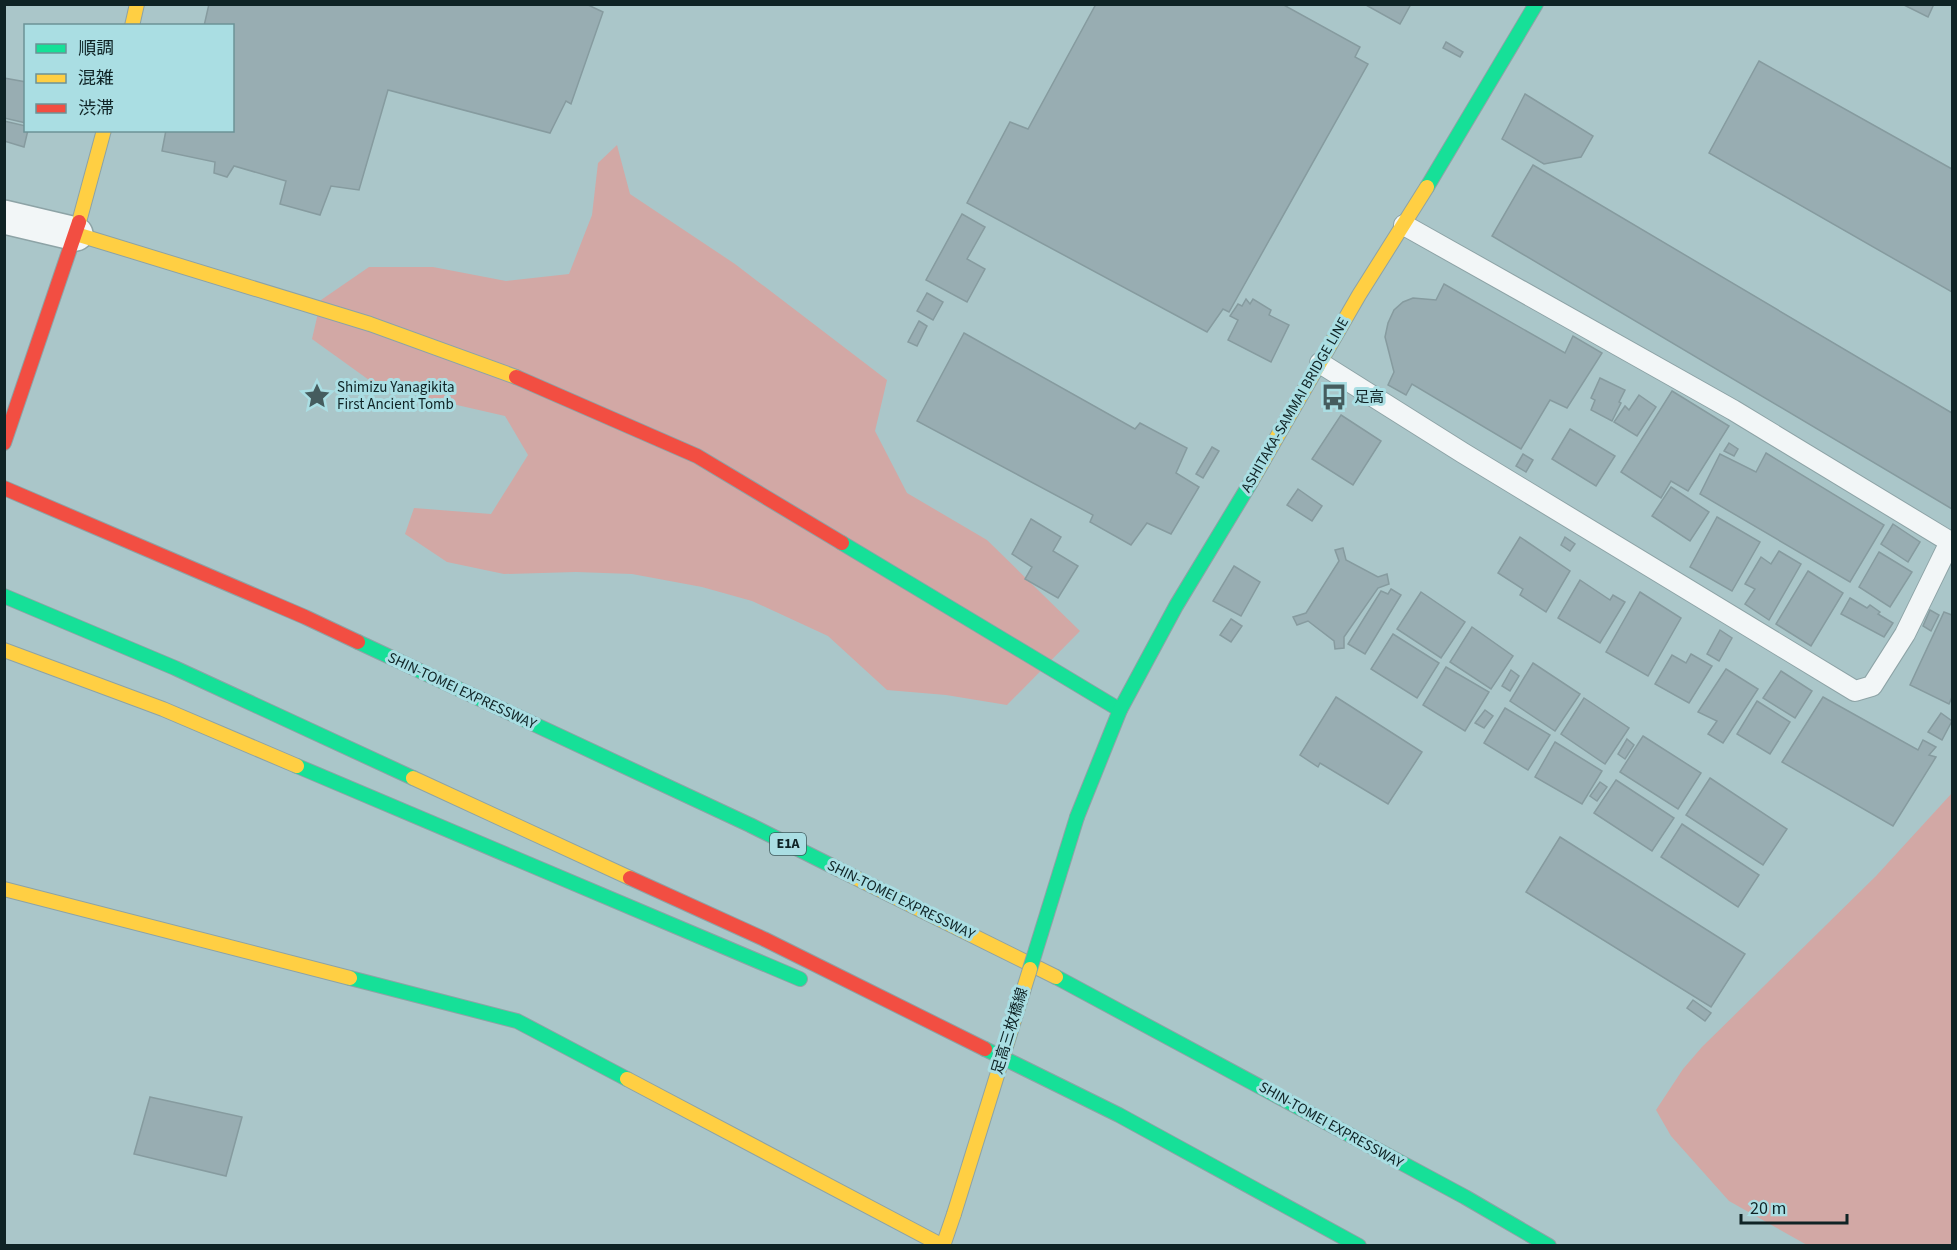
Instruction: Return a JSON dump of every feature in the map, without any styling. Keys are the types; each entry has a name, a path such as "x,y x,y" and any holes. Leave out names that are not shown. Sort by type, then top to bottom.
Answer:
{"main road":[{"path":"132,24 137,4"},
{"name":"ASHITAKA-SAMMAI BRIDGE LINE","path":"1077,817 1120,710 1176,606 1359,295 1404,225 1536,4"},
{"path":"4,443 76,234 103,132"},
{"path":"76,234 381,328 530,382 697,456 1120,710"},
{"name":"SHIN-TOMEI EXPRESSWAY","path":"4,488 304,617 750,825 1098,998 1549,1245"},
{"path":"4,596 175,668 764,939 1119,1115 1359,1245"},
{"path":"4,651 163,709 811,984"},
{"name":"足高三枚橋線","path":"943,1245 1077,817"},
{"path":"4,889 518,1021 943,1245"},
{"path":"899,1021 1119,1115"}],"street":[{"path":"4,217 76,234"}],"lane":[{"path":"1320,363 1463,453 1855,691 1872,686 1905,634 1952,543 1733,410 1404,225"}],"shaded area":[{"path":"617,145 630,194 735,264 887,380 875,431 907,493 987,540 1080,631 1007,705 946,695 887,690 828,636 752,601 702,587 632,574 576,572 504,574 447,562 405,534 414,508 491,514 528,455 505,416 435,400 369,380 312,339 321,300 369,267 433,267 506,281 569,274 592,215 598,163"},
{"path":"1952,793 1952,1245 1807,1245 1729,1201 1671,1136 1656,1110 1683,1069 1702,1047 1876,876"}],"building":[{"path":"209,4 586,4 603,12 571,104 566,101 550,133 388,90 359,190 331,186 320,215 280,204 286,181 234,166 227,177 214,173 215,162 162,151 166,132 234,132 234,24 204,24"},
{"path":"1096,4 1282,4 1360,47 1355,57 1368,64 1229,312 1223,309 1207,332 967,203 1010,122 1028,129"},
{"path":"1364,4 1411,4 1400,24"},
{"path":"1902,4 1934,4 1928,17"},
{"path":"1446,42 1463,52 1460,57 1443,48"},
{"path":"1759,61 1952,169 1952,292 1709,153"},
{"path":"4,78 24,82 24,123 4,118"},
{"path":"1525,94 1593,136 1581,157 1544,164 1502,139"},
{"path":"4,121 24,126 24,132 28,132 24,147 4,141"},
{"path":"1533,165 1952,413 1952,509 1492,236"},
{"path":"962,214 985,227 967,259 985,269 967,302 926,280"},
{"path":"1444,284 1565,353 1573,336 1602,353 1567,408 1550,400 1521,449 1412,384 1406,395 1388,385 1394,372 1385,337 1394,310 1403,302 1413,298 1436,300"},
{"path":"927,293 943,302 933,320 917,311"},
{"path":"1246,299 1250,304 1253,299 1271,310 1269,315 1289,325 1271,362 1228,340 1238,320 1230,316 1238,304 1242,306"},
{"path":"919,321 927,326 917,346 908,342"},
{"path":"964,333 1135,429 1140,423 1187,448 1176,473 1199,487 1171,534 1147,523 1131,545 1090,522 1093,515 917,421"},
{"path":"1600,378 1625,390 1612,421 1591,410 1595,400 1591,398"},
{"path":"1672,391 1729,426 1688,491 1671,481 1661,498 1621,472"},
{"path":"1639,395 1656,407 1637,436 1614,422 1625,406 1629,410"},
{"path":"1341,415 1381,441 1353,485 1312,459"},
{"path":"1570,429 1615,456 1596,486 1552,459"},
{"path":"1729,443 1738,449 1734,456 1724,451"},
{"path":"1212,447 1219,451 1203,478 1196,474"},
{"path":"1766,453 1884,525 1850,582 1700,494 1720,454 1756,472"},
{"path":"1523,454 1533,460 1526,472 1516,466"},
{"path":"1671,487 1709,512 1690,541 1652,516"},
{"path":"1298,489 1322,506 1312,521 1287,505"},
{"path":"1717,517 1760,542 1732,591 1690,567"},
{"path":"1031,519 1061,537 1053,551 1078,566 1058,598 1025,579 1032,567 1012,554"},
{"path":"1893,524 1920,542 1908,562 1881,544"},
{"path":"1520,537 1570,571 1546,612 1520,595 1523,589 1498,573"},
{"path":"1565,537 1575,544 1570,551 1561,545"},
{"path":"1343,548 1346,560 1378,577 1387,574 1389,584 1378,588 1344,637 1344,648 1335,649 1334,641 1308,621 1297,625 1293,617 1306,613 1339,561 1335,550"},
{"path":"1779,551 1801,564 1769,620 1745,604 1755,589 1745,584 1761,557 1771,564"},
{"path":"1879,552 1912,572 1890,607 1859,587"},
{"path":"1234,566 1260,582 1241,616 1213,601"},
{"path":"1808,571 1843,593 1811,646 1776,624"},
{"path":"1580,580 1610,600 1613,595 1625,602 1600,643 1558,618"},
{"path":"1391,589 1401,595 1365,654 1348,644 1381,591 1388,594"},
{"path":"1421,592 1465,622 1441,658 1397,629"},
{"path":"1640,592 1681,618 1648,676 1606,652"},
{"path":"1850,598 1867,608 1870,605 1880,612 1878,614 1893,623 1884,637 1841,614"},
{"path":"1930,610 1939,615 1931,631 1923,626"},
{"path":"1944,612 1952,615 1952,697 1949,704 1910,685"},
{"path":"1231,619 1242,626 1231,642 1220,635"},
{"path":"1472,627 1513,656 1491,689 1450,662"},
{"path":"1720,630 1732,638 1719,661 1707,654"},
{"path":"1393,634 1439,663 1417,698 1371,669"},
{"path":"1691,654 1712,666 1689,703 1655,684 1672,655 1686,663"},
{"path":"1533,663 1580,694 1555,731 1510,701"},
{"path":"1446,667 1489,692 1465,731 1423,705"},
{"path":"1726,669 1758,689 1723,743 1708,734 1717,721 1698,712"},
{"path":"1511,670 1519,676 1510,691 1502,686"},
{"path":"1781,671 1812,691 1795,718 1763,698"},
{"path":"1336,697 1422,752 1388,804 1320,763 1318,767 1300,755"},
{"path":"1823,697 1918,750 1923,740 1936,747 1929,755 1936,757 1893,826 1782,762"},
{"path":"1584,698 1629,728 1605,764 1561,734"},
{"path":"1757,701 1790,722 1770,754 1737,734"},
{"path":"1505,708 1550,735 1528,770 1484,743"},
{"path":"1485,710 1493,716 1484,728 1475,723"},
{"path":"1941,713 1952,721 1942,740 1928,732"},
{"path":"1643,736 1701,773 1678,809 1620,772"},
{"path":"1627,739 1634,745 1625,759 1618,754"},
{"path":"1555,742 1602,771 1582,804 1535,777"},
{"path":"1710,778 1787,829 1763,865 1686,815"},
{"path":"1616,780 1674,818 1652,851 1594,813"},
{"path":"1600,782 1607,787 1597,801 1590,796"},
{"path":"1682,824 1759,875 1738,907 1661,857"},
{"path":"1560,837 1745,954 1711,1007 1526,892"},
{"path":"1693,1000 1711,1013 1705,1021 1687,1008"},
{"path":"150,1097 242,1117 226,1176 134,1154"}],"traffic: fast":[{"path":"1427,187 1536,4"},
{"path":"1077,817 1120,710 1176,606 1251,482"},
{"path":"842,543 1120,710"},
{"path":"4,596 175,668 413,778"},
{"path":"358,642 750,825 838,869"},
{"path":"297,766 800,979"},
{"path":"1030,969 1077,817"},
{"path":"1056,977 1465,1197 1549,1246"},
{"path":"350,978 517,1021 627,1079"},
{"path":"985,1049 1119,1115 1359,1246"}],"traffic: slow":[{"path":"132,24 137,4"},
{"path":"79,222 103,132"},
{"path":"1251,482 1359,295 1427,187"},
{"path":"76,234 370,324 516,377"},
{"path":"4,650 163,709 297,766"},
{"path":"413,778 630,878"},
{"path":"838,869 1056,977"},
{"path":"4,889 350,978"},
{"path":"954,1214 1030,969"},
{"path":"627,1079 943,1246 954,1214"}],"traffic: jam":[{"path":"4,443 79,222"},
{"path":"516,377 697,456 842,543"},
{"path":"4,488 358,642"},
{"path":"630,878 764,939 985,1049"}],"place":[{"name":"Shimizu Yanagikita First Ancient Tomb","path":"317,396"},
{"name":"足高","path":"1334,397"}]}
